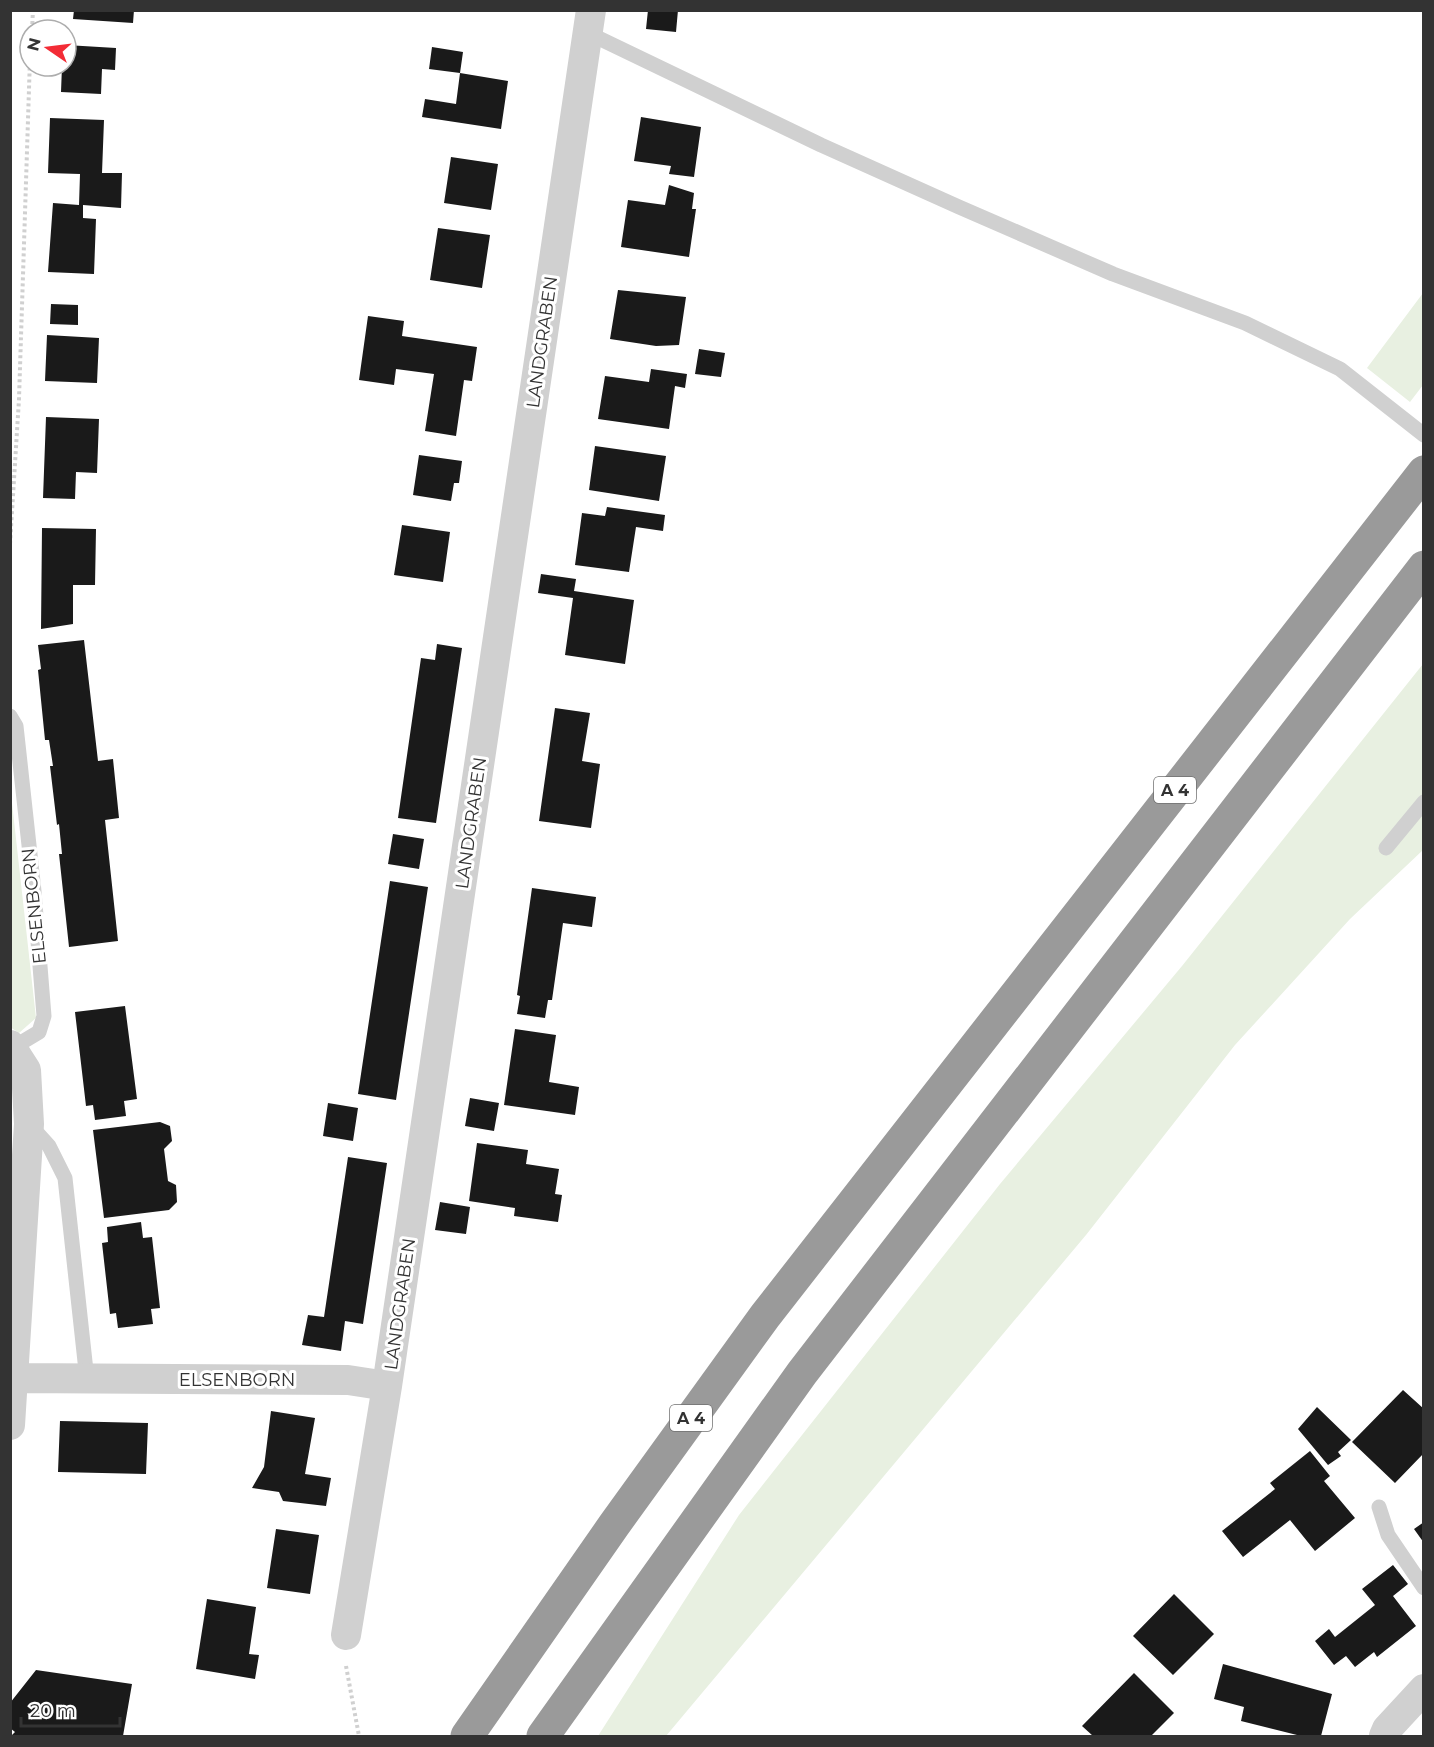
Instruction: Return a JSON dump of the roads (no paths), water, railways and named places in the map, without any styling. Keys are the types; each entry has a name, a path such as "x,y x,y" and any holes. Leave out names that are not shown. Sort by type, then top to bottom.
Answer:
{"highway":[{"name":"A 4","path":"467,1737 614,1525 765,1316 1424,472"},
{"path":"543,1737 802,1373 1424,567"}],"street":[{"name":"LANDGRABEN","path":"346,1635 387,1386 590,22"},
{"name":"ELSENBORN","path":"10,1425 15,1378 29,1124 26,1070 12,1046"},
{"name":"ELSENBORN","path":"15,1378 348,1380 387,1386"},
{"path":"1384,1737 1387,1729 1424,1689"}],"lane":[{"path":"590,22 821,145 1113,274 1245,323 1340,369 1424,435"},
{"name":"ELSENBORN","path":"10,716 16,726 34,891 44,1016 39,1032 12,1046"},
{"path":"1386,848 1424,802"},
{"path":"29,1124 49,1146 65,1178 87,1380"},
{"path":"1379,1507 1388,1535 1424,1588"}]}
